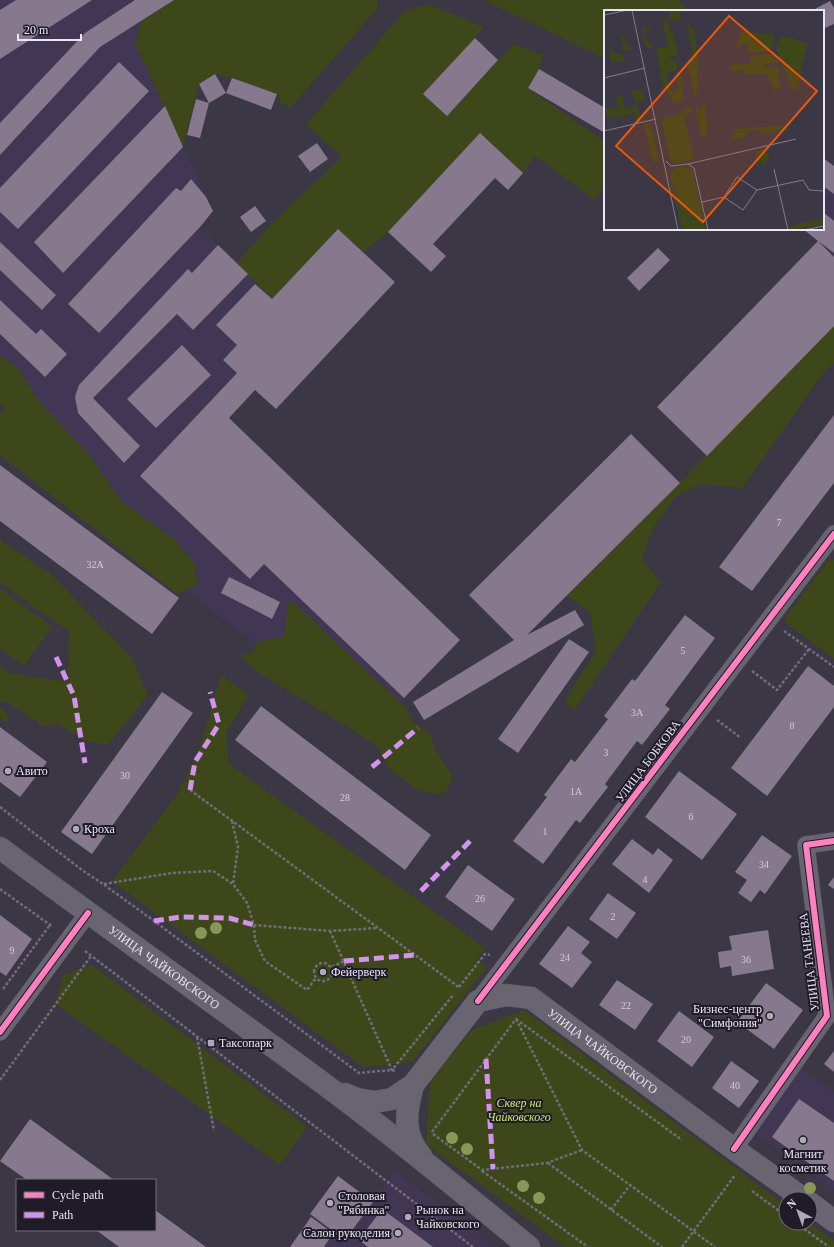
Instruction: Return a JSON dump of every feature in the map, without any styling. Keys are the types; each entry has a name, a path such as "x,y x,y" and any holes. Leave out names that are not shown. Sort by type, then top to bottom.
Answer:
{"main road":[{"name":"УЛИЦА ЧАЙКОВСКОГО","path":"0,848 329,1087 430,1166 529,1247"},
{"name":"УЛИЦА ЧАЙКОВСКОГО","path":"329,1087 357,1099 374,1102 392,1099 413,1085 478,1001 506,995 530,998 740,1154 793,1191"},
{"name":"УЛИЦА ЧАЙКОВСКОГО","path":"413,1085 407,1108 406,1123 410,1136 418,1152 430,1166"},
{"path":"818,1209 834,1221"}],"street":[{"name":"УЛИЦА БОБКОВА","path":"478,1001 770,620 834,534"},
{"name":"УЛИЦА ТАНЕЕВА","path":"740,1154 830,1015 806,845 834,841"},
{"path":"0,1032 88,913"}],"path":[{"path":"770,620 834,667"},
{"path":"738,661 777,690 809,649"},
{"path":"702,709 741,738"},
{"path":"190,790 478,1001"},
{"path":"0,807 82,870 359,1072 392,1070"},
{"path":"232,821 238,847 233,884"},
{"path":"103,884 172,873 212,871 233,884 247,903 254,925 256,940 265,961 307,990 316,978"},
{"path":"0,889 69,938 472,1247"},
{"path":"3,989 50,924"},
{"path":"254,925 330,931 377,928"},
{"path":"330,931 392,1070 413,1085"},
{"path":"0,1080 91,956"},
{"path":"332,967 344,961"},
{"path":"325,962 332,967 332,974 329,980 322,981 316,978 314,968 317,965 325,962"},
{"path":"432,1132 530,998"},
{"path":"516,1018 688,1145"},
{"path":"516,1018 582,1150 715,1247"},
{"path":"197,1036 214,1131"},
{"path":"428,1127 432,1132 482,1170 588,1247"},
{"path":"482,1170 547,1163 582,1150"},
{"path":"682,1247 733,1177 740,1154"},
{"path":"547,1163 662,1247"},
{"path":"727,1173 739,1182"},
{"path":"611,1210 630,1185"},
{"path":"751,1190 778,1210"},
{"path":"807,1231 829,1247"}],"shaded area":[{"path":"0,0 174,0 142,21 135,43 213,211 200,227 248,274 255,284 216,325 237,345 223,360 255,390 173,477 404,698 372,732 193,596 25,431 0,361"},
{"path":"824,159 834,166 834,257 818,241 823,230 824,230"},
{"path":"786,1058 834,1092 834,1190 740,1122"},
{"name":"Рынок на Чайковского","path":"395,1171 494,1247 324,1247 333,1233 345,1240"}],"green space":[{"path":"174,0 377,0 377,9 291,107 282,104 277,94 232,78 215,74 199,84 183,147 135,43 142,21"},
{"path":"484,0 679,0 685,10 604,10 604,59"},
{"path":"428,4 484,27 475,38 447,115 514,44 543,55 539,69 528,88 604,141 604,186 595,200 535,156 523,173 480,133 388,232 363,252 338,229 272,299 237,263 270,226 341,157 306,124 405,11"},
{"path":"834,326 834,363 824,372 742,488 701,484 675,497 652,530 642,560 661,582 574,711 565,700 596,651 590,612 567,596"},
{"path":"0,356 19,369 37,399 90,456 122,502 174,539 195,564 197,585 177,594 0,455 0,414 5,407 0,403"},
{"path":"0,540 52,575 132,658 148,695 108,745 83,740 59,724 43,726 9,703 0,701 0,666 10,673 68,682 69,631 0,583"},
{"path":"830,558 834,561 834,659 783,621"},
{"path":"0,589 52,626 24,666 0,649"},
{"path":"288,602 293,602 406,708 412,721 429,732 436,751 453,776 446,792 438,795 418,791 389,768 375,744 254,670 241,656 253,652 257,642 284,636"},
{"path":"221,675 249,695 226,733 229,764 485,948 477,959 487,967 412,1062 363,1067 112,881 178,793 201,744"},
{"path":"0,707 7,714 8,724 0,718"},
{"path":"92,965 307,1127 280,1165 55,1004 63,975"},
{"name":"Сквер на Чайковского","path":"524,1010 778,1200 778,1231 818,1231 818,1229 834,1241 834,1247 565,1247 426,1144 430,1081 472,1030"}],"building":[{"path":"16,0 92,0 0,59 0,10"},
{"path":"135,0 174,0 100,47 0,155 0,123 85,33"},
{"path":"830,1 834,8 834,24 824,29 824,10 813,10"},
{"path":"475,38 498,60 447,116 423,94"},
{"path":"119,62 149,91 18,229 0,212 0,188"},
{"path":"539,69 604,107 604,132 528,88"},
{"path":"215,74 226,93 209,103 199,84"},
{"path":"232,78 277,94 271,110 226,93"},
{"path":"196,99 209,103 200,138 187,135"},
{"path":"165,106 183,147 63,273 34,242"},
{"path":"480,133 523,173 508,190 495,178 433,244 446,256 431,272 388,232"},
{"path":"317,143 328,159 310,172 298,156"},
{"path":"824,159 834,166 834,194 824,187"},
{"path":"191,179 206,197 213,211 200,227 99,333 68,304 176,188 181,191"},
{"path":"255,206 266,221 251,232 240,217"},
{"path":"824,213 834,221 834,253 804,230 824,230"},
{"path":"338,229 395,282 276,409 255,390 229,418 460,640 404,698 264,564 250,579 140,476 237,373 223,360 237,345 216,325 255,284 272,299"},
{"path":"818,241 834,257 834,326 707,456 657,407"},
{"path":"0,242 56,295 42,310 0,270"},
{"path":"218,245 248,274 193,330 177,314 93,398 140,446 124,463 78,413 75,397 79,385 188,269 192,273"},
{"path":"658,248 670,260 639,291 627,278"},
{"path":"0,300 36,334 41,329 67,354 45,377 0,334"},
{"path":"182,345 211,375 156,428 127,399"},
{"path":"834,415 834,483 752,591 719,567"},
{"path":"631,434 680,483 527,635 575,610 584,625 424,720 413,702 514,640 469,595"},
{"path":"0,465 179,598 152,634 0,521"},
{"path":"229,577 280,602 272,619 221,593"},
{"path":"685,615 715,638 665,705 670,709 642,745 637,741 605,784 608,787 580,823 576,820 543,864 513,841 547,797 544,795 571,759 575,762 608,719 604,716 632,679 635,681"},
{"path":"569,639 589,652 518,753 498,739"},
{"path":"808,666 834,686 834,707 767,796 731,768"},
{"path":"162,692 193,713 92,854 61,832"},
{"path":"261,706 431,835 405,870 235,740"},
{"path":"0,727 47,762 20,797 0,782"},
{"path":"679,771 737,814 702,860 645,817"},
{"path":"762,835 792,856 765,894 760,890 751,902 738,893 747,880 735,872"},
{"path":"632,839 653,855 658,848 673,860 649,893 612,864"},
{"path":"468,865 515,899 492,931 445,897"},
{"path":"834,877 834,889 828,885"},
{"path":"608,893 636,913 617,939 589,919"},
{"path":"0,915 32,939 6,976 0,972"},
{"path":"568,926 590,942 581,953 592,962 572,988 539,964"},
{"path":"768,930 774,969 732,976 731,966 720,968 718,952 732,950 729,936"},
{"path":"617,980 653,1004 635,1030 599,1005"},
{"name":"Бизнес-центр \"Симфония\"","path":"766,983 803,1010 774,1049 737,1022"},
{"path":"679,1011 714,1037 692,1067 657,1041"},
{"path":"834,1051 834,1072 824,1064"},
{"path":"731,1061 759,1081 739,1108 712,1088"},
{"path":"799,1099 834,1123 834,1181 772,1137"},
{"path":"30,1119 113,1179 26,1179 0,1161"},
{"path":"338,1176 373,1202 345,1240 310,1214"},
{"path":"382,1209 433,1247 368,1247 359,1240"},
{"path":"156,1211 206,1247 119,1247 97,1231 156,1231"},
{"path":"311,1217 333,1233 324,1247 290,1247"}],"marked path":[{"path":"56,657 74,696 85,763"},
{"path":"190,790 195,762 219,724 210,692"},
{"path":"372,767 418,728"},
{"path":"421,891 471,840"},
{"path":"154,921 181,917 229,918 254,925"},
{"path":"344,961 415,955"},
{"path":"486,1059 493,1169"}],"cycle path":[{"path":"478,1001 834,534"},
{"path":"734,1149 827,1016 806,845 834,841"},
{"path":"0,1032 88,913"}],"place":[{"name":"Авито","path":"8,771"},
{"name":"Кроха","path":"76,829"},
{"name":"Фейерверк","path":"323,972"},
{"name":"Бизнес-центр \"Симфония\"","path":"770,1016"},
{"name":"Таксопарк","path":"211,1043"},
{"name":"Магнит косметик","path":"803,1140"},
{"name":"Столовая \"Рябинка\"","path":"330,1203"},
{"name":"Рынок на Чайковского","path":"408,1217"},
{"name":"Салон рукоделия","path":"398,1233"}]}
